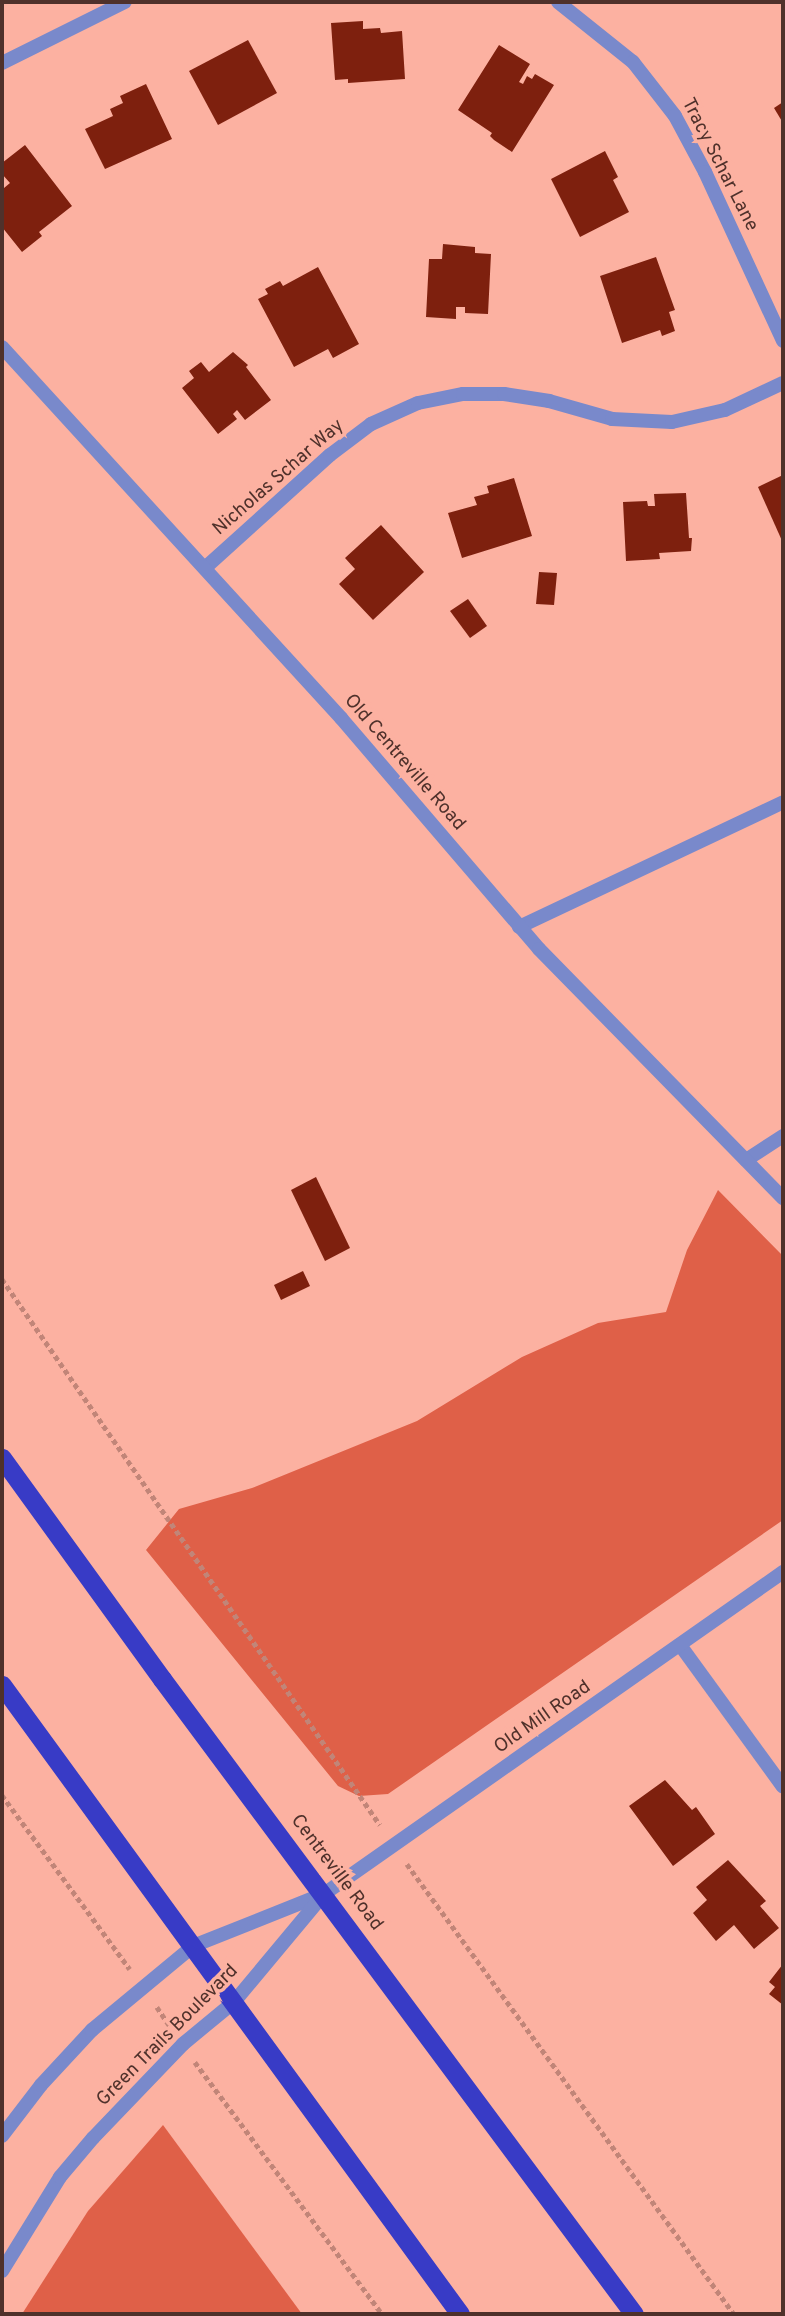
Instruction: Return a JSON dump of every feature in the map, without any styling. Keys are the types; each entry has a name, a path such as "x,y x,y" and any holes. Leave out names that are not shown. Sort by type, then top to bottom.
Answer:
{"highway":[{"name":"Centreville Road","path":"2,1458 162,1679 634,2314"},
{"path":"2,1685 460,2314"}],"street":[{"path":"2,63 125,2"},
{"name":"Tracy Schar Lane","path":"558,2 633,62 675,116 705,172 783,341"},
{"name":"Old Centreville Road","path":"2,347 206,567 341,718 519,927 783,1198"},
{"name":"Nicholas Schar Way","path":"206,567 340,447 370,424 418,404 463,394 504,394 550,401 612,419 672,422 725,410 783,383"},
{"path":"519,927 783,802"},
{"path":"746,1160 783,1136"},
{"name":"Old Mill Road","path":"324,1894 783,1572"},
{"path":"680,1645 783,1787"},
{"name":"Green Trails Boulevard","path":"2,2136 41,2085 92,2030 192,1947 324,1894"},
{"name":"Green Trails Boulevard","path":"2,2271 60,2177 183,2044 234,2001 324,1894"}],"path":[{"path":"2,1279 395,1846 734,2314"},
{"path":"2,1796 382,2314"}],"shaded area":[{"path":"718,1190 783,1256 783,1520 388,1794 359,1796 338,1786 146,1550 179,1509 252,1488 417,1421 522,1357 598,1323 666,1312 687,1250"},
{"path":"163,2125 302,2314 22,2314 88,2211"}],"building":[{"path":"363,21 363,29 380,28 381,33 402,31 405,79 348,83 348,79 335,80 331,23"},
{"path":"248,40 277,93 218,125 189,71"},
{"path":"499,45 530,64 519,82 523,84 527,76 532,79 535,74 554,85 512,152 494,140 490,136 492,133 458,110"},
{"path":"146,84 172,139 105,169 85,129 113,116 110,109 123,103 120,96"},
{"path":"783,102 783,123 774,108"},
{"path":"25,145 72,206 39,232 42,236 22,252 2,227 2,185 4,188 10,183 2,174 2,163"},
{"path":"605,151 618,177 613,180 629,212 580,237 551,179"},
{"path":"443,244 475,247 475,253 491,254 488,314 465,313 465,307 456,307 456,319 426,317 429,259 442,259"},
{"path":"656,257 675,310 669,312 675,331 662,336 660,330 622,343 600,276"},
{"path":"318,267 359,344 333,358 328,349 294,367 258,299 268,294 265,289 280,281 283,286"},
{"path":"233,352 248,365 246,367 271,400 245,420 237,410 233,414 237,419 218,434 182,388 194,378 189,371 201,362 209,372"},
{"path":"783,475 783,543 758,487"},
{"path":"514,478 532,536 462,558 448,513 477,505 474,497 489,493 487,486"},
{"path":"686,493 689,538 692,538 691,551 659,553 660,559 626,561 623,502 647,501 648,506 655,506 654,494"},
{"path":"381,525 424,572 373,620 339,584 355,569 345,558"},
{"path":"539,572 557,573 554,605 536,604"},
{"path":"468,599 487,626 470,638 450,611"},
{"path":"316,1177 350,1248 325,1261 291,1190"},
{"path":"303,1271 310,1286 281,1300 274,1285"},
{"path":"665,1780 692,1810 696,1807 715,1834 673,1866 629,1806"},
{"path":"728,1860 766,1901 760,1906 779,1928 754,1949 734,1925 716,1941 693,1913 707,1900 696,1887"},
{"path":"783,1964 783,2005 769,1994 775,1987 769,1982"}]}
